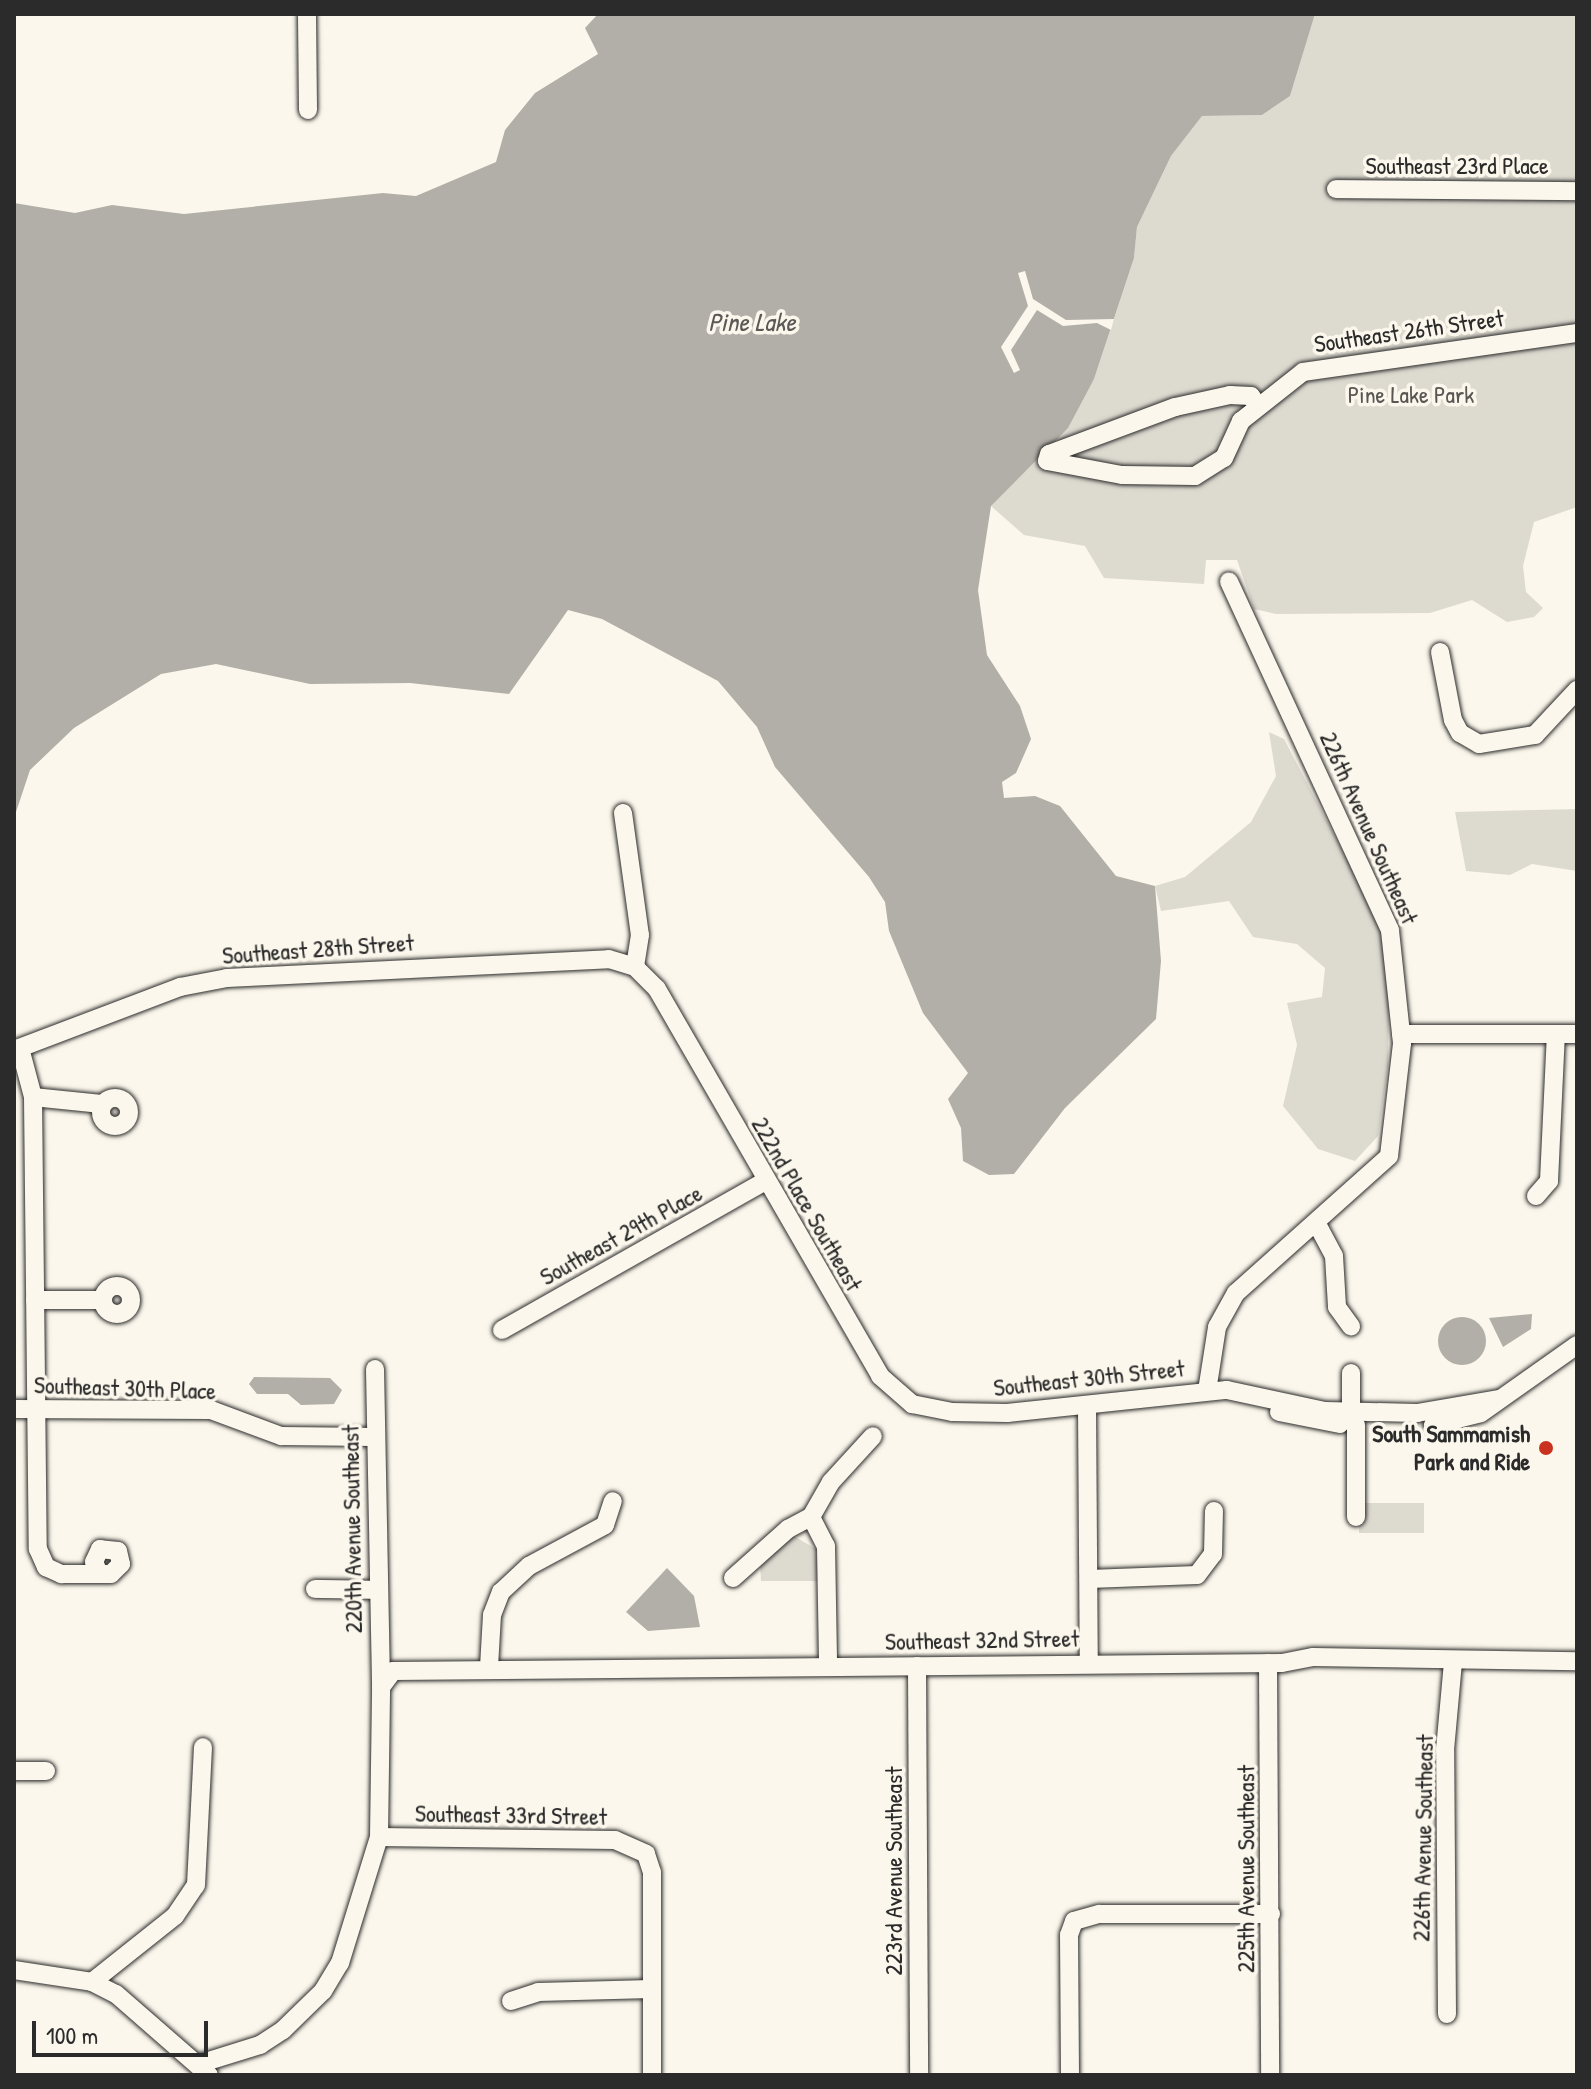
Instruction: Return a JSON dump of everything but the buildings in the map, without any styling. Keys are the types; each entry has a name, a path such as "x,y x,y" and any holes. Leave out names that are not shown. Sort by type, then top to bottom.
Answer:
{"street":[{"path":"307,14 308,110"},
{"name":"Southeast 23rd Place","path":"1336,189 1577,191"},
{"name":"Southeast 26th Street","path":"1258,406 1251,396 1230,395 1175,407 1049,454 1047,461 1122,475 1195,476 1224,458 1241,421 1258,406 1322,365 1577,333"},
{"name":"226th Avenue Southeast","path":"1229,581 1390,930 1401,1034 1389,1156 1317,1224"},
{"path":"1440,652 1453,720 1460,733 1479,744 1535,735 1577,690"},
{"path":"623,813 640,935 635,967"},
{"name":"Southeast 28th Street","path":"17,1049 180,987 227,978 579,957 635,967"},
{"name":"222nd Place Southeast","path":"635,967 657,989 765,1181 890,1387 928,1409 975,1413"},
{"path":"1401,1034 1577,1034"},
{"path":"1536,1196 1549,1181 1556,1034"},
{"path":"17,1049 33,1097 40,1559 61,1574 98,1571"},
{"path":"33,1097 102,1104"},
{"name":"Southeast 29th Place","path":"502,1330 765,1181"},
{"path":"1351,1326 1337,1307 1334,1256 1317,1224 1246,1280 1227,1307 1211,1352 1207,1391 1303,1419 1464,1421 1577,1345"},
{"path":"35,1300 103,1300"},
{"name":"220th Avenue Southeast","path":"206,2069 260,2045 323,1991 359,1914 379,1837 384,1681 377,1590 375,1369"},
{"path":"1351,1373 1356,1517"},
{"name":"Southeast 30th Street","path":"975,1413 1087,1407 1207,1391"},
{"path":"1087,1407 1089,1662"},
{"name":"Southeast 30th Place","path":"14,1409 211,1410 281,1436 374,1437"},
{"path":"733,1578 788,1529 811,1517 831,1482 873,1436"},
{"path":"489,1667 492,1615 501,1592 529,1566 605,1525 613,1501"},
{"path":"1089,1579 1197,1575 1213,1554 1214,1511"},
{"path":"811,1517 826,1546 828,1666"},
{"path":"315,1589 377,1590"},
{"name":"Southeast 32nd Street","path":"384,1681 489,1667 1268,1663 1313,1657 1453,1662 1577,1661"},
{"name":"226th Avenue Southeast","path":"1447,2014 1445,1750 1453,1662"},
{"name":"225th Avenue Southeast","path":"1268,1663 1270,2075"},
{"name":"223rd Avenue Southeast","path":"917,1666 919,2075"},
{"path":"92,1982 175,1916 196,1885 203,1747"},
{"path":"14,1771 46,1771"},
{"name":"Southeast 33rd Street","path":"379,1837 615,1840 640,1850 652,1872 651,1989"},
{"path":"1070,2075 1069,1935 1080,1917 1271,1914"},
{"path":"14,1970 92,1982 141,2010 206,2069"},
{"path":"511,2001 538,1992 651,1989 652,2075"}],"green space":[{"name":"Pine Lake Park","path":"1315,14 1577,14 1577,507 1534,522 1523,566 1526,592 1543,608 1534,617 1507,622 1472,600 1430,613 1276,614 1254,609 1237,560 1206,560 1204,584 1104,578 1085,546 1024,535 991,506 1094,379 1134,258 1137,227 1171,156 1202,116 1262,115 1290,96"},
{"path":"1269,732 1284,739 1381,924 1389,984 1388,1066 1378,1136 1355,1161 1318,1149 1283,1106 1297,1045 1287,1003 1322,997 1325,968 1297,944 1253,937 1229,901 1161,911 1155,886 1185,877 1251,822 1276,776"},
{"path":"1577,809 1577,871 1532,864 1510,875 1466,871 1455,812"},
{"path":"1359,1503 1424,1503 1424,1533 1359,1533"},
{"path":"792,1535 816,1549 820,1581 761,1581 760,1563"}],"water":[{"name":"Pine Lake","path":"598,14 1315,14 1290,96 1262,115 1202,116 1171,156 1137,227 1134,258 1094,379 1068,428 991,506 978,590 987,655 1020,706 1031,739 1016,773 1002,782 1004,798 1035,796 1060,806 1116,876 1155,886 1161,961 1156,1019 1065,1108 1014,1174 989,1175 963,1161 961,1128 948,1099 968,1073 923,1013 889,931 885,902 869,877 775,767 757,727 718,681 602,619 568,610 509,694 410,683 310,684 216,664 161,674 74,728 30,770 14,818 14,203 75,213 112,205 184,214 383,193 416,196 496,162 505,130 535,93 598,54 585,28"},
{"path":"1532,1314 1531,1329 1503,1347 1489,1318"},
{"path":"1462,1317 1479,1324 1486,1341 1479,1358 1462,1365 1445,1358 1438,1341 1445,1324"},
{"path":"254,1377 330,1378 342,1390 334,1404 301,1405 288,1394 257,1394 249,1384"},
{"path":"667,1568 694,1596 700,1627 648,1631 626,1612"}],"pier":[{"path":"1025,271 1033,299 1066,320 1114,319 1111,330 1097,323 1063,326 1037,310 1011,350 1020,370 1014,373 1001,347 1028,306 1018,273"}],"place":[{"name":"South Sammamish Park and Ride","path":"1546,1448"}]}
